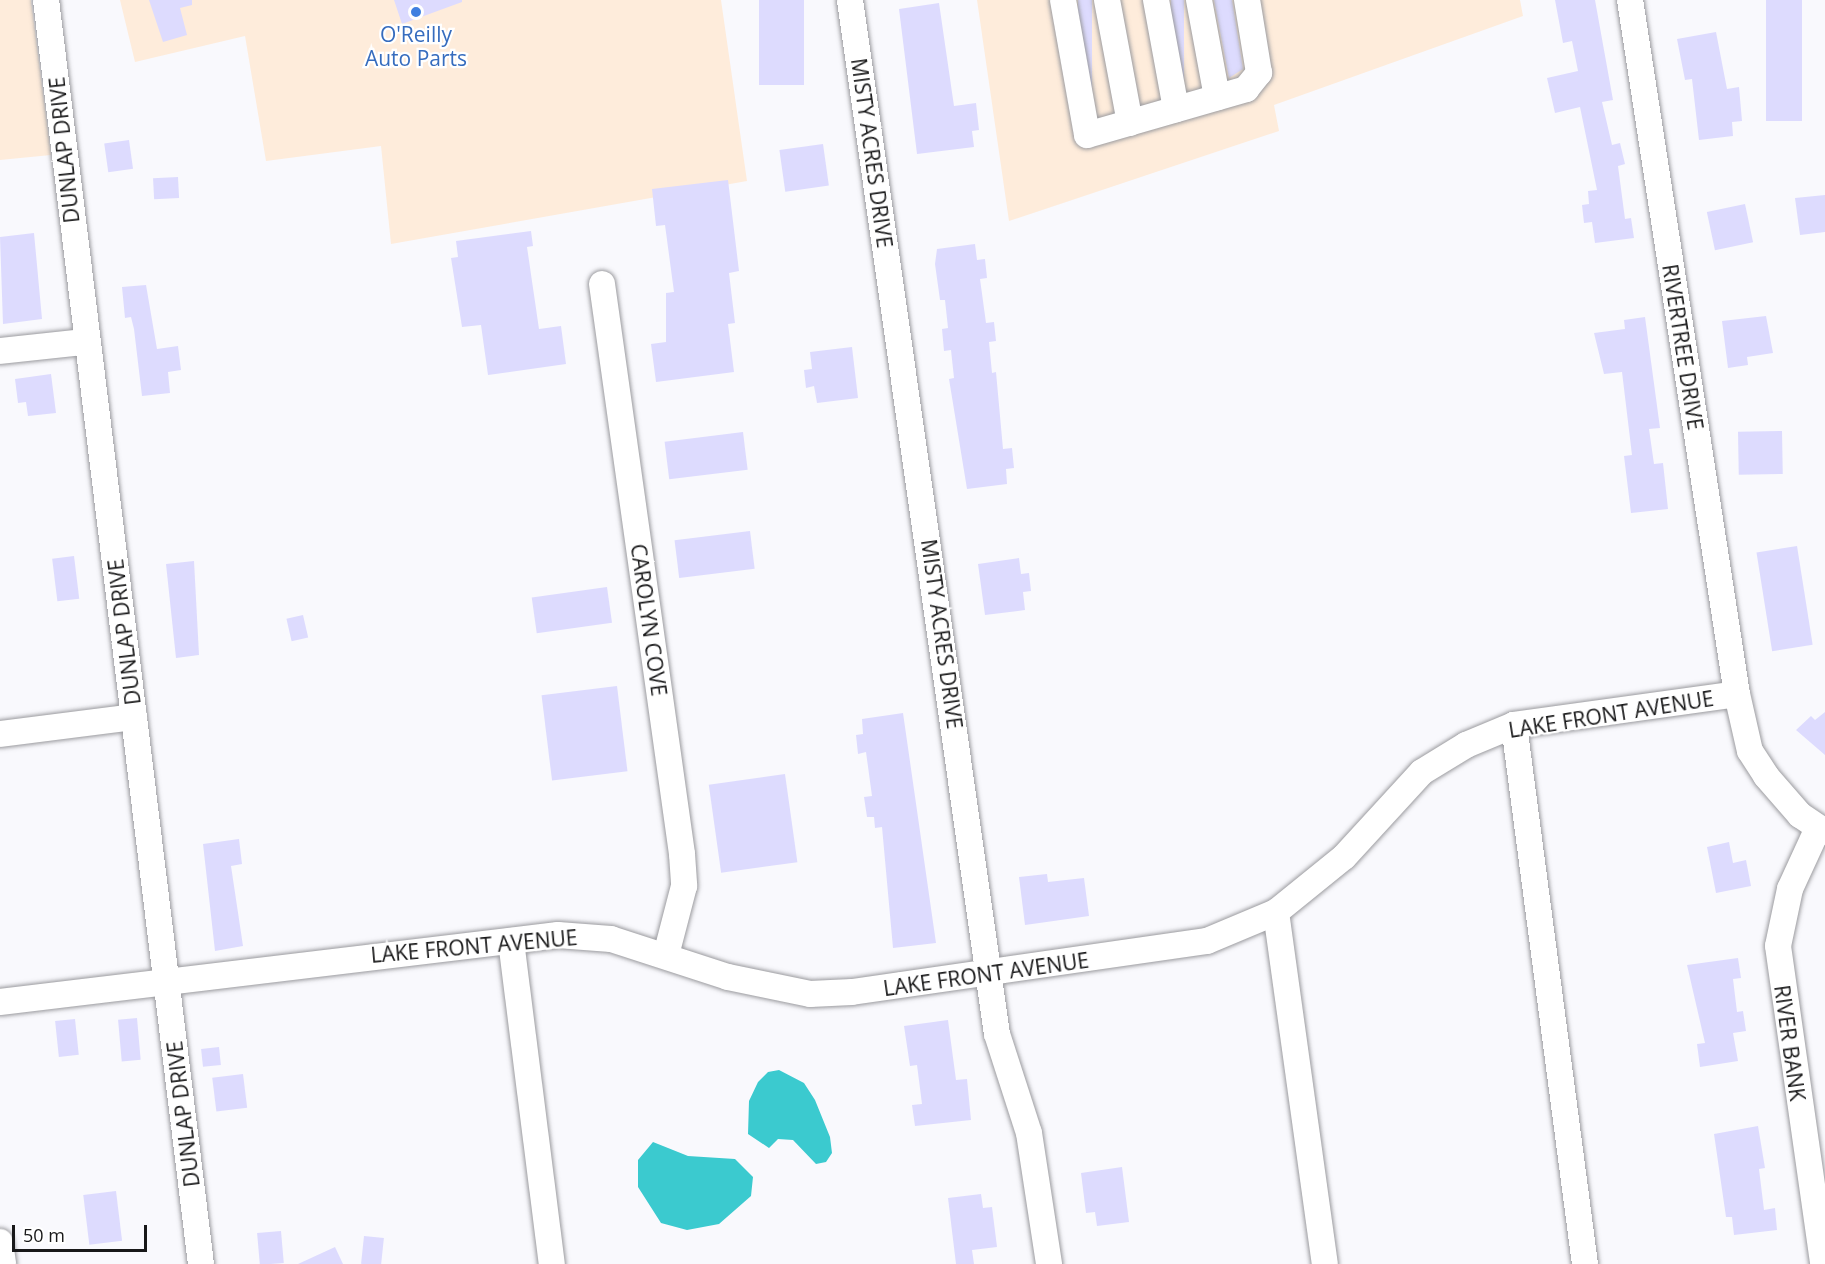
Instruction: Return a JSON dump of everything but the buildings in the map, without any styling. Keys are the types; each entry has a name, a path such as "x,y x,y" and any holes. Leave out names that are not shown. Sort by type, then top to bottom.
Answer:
{"street":[{"name":"DUNLAP DRIVE","path":"46,0 84,342 134,717 201,1264"},
{"name":"MISTY ACRES DRIVE","path":"850,0 988,974 998,1034 1029,1133 1049,1264"},
{"path":"1063,0 1087,135 1246,89 1259,73 1247,0"},
{"path":"1107,0 1130,123"},
{"path":"1156,0 1176,109"},
{"path":"1199,0 1217,98"},
{"name":"RIVERTREE DRIVE","path":"1630,0 1737,694"},
{"name":"CAROLYN COVE","path":"602,284 682,854 684,886 666,955"},
{"path":"0,351 84,342"},
{"name":"LAKE FRONT AVENUE","path":"0,1002 511,940 586,935 666,955 728,977 810,994 988,974 1208,941 1276,912 1344,857 1422,772 1466,745 1514,725 1737,694 1750,751 1781,796 1822,830"},
{"path":"0,734 134,717"},
{"path":"1514,725 1585,1264"},
{"name":"RIVER BANK","path":"1822,830 1790,889 1778,946 1823,1264"},
{"path":"1276,912 1325,1264"},
{"path":"511,940 552,1264"},
{"path":"0,1242 3,1264"}],"shaded area":[{"path":"0,0 31,0 51,155 0,160"},
{"path":"120,0 721,0 747,181 391,244 381,146 266,161 245,36 135,62"},
{"path":"977,0 1520,0 1523,16 1274,105 1279,131 1009,221"}],"water":[{"path":"779,1070 804,1083 815,1100 830,1137 832,1153 826,1162 816,1164 793,1140 778,1139 769,1148 748,1134 749,1101 758,1082 768,1072"},
{"path":"653,1142 688,1156 735,1159 753,1177 751,1196 719,1224 687,1230 661,1223 638,1187 638,1160"}],"place":[{"name":"O'Reilly Auto Parts","path":"416,12"}]}
